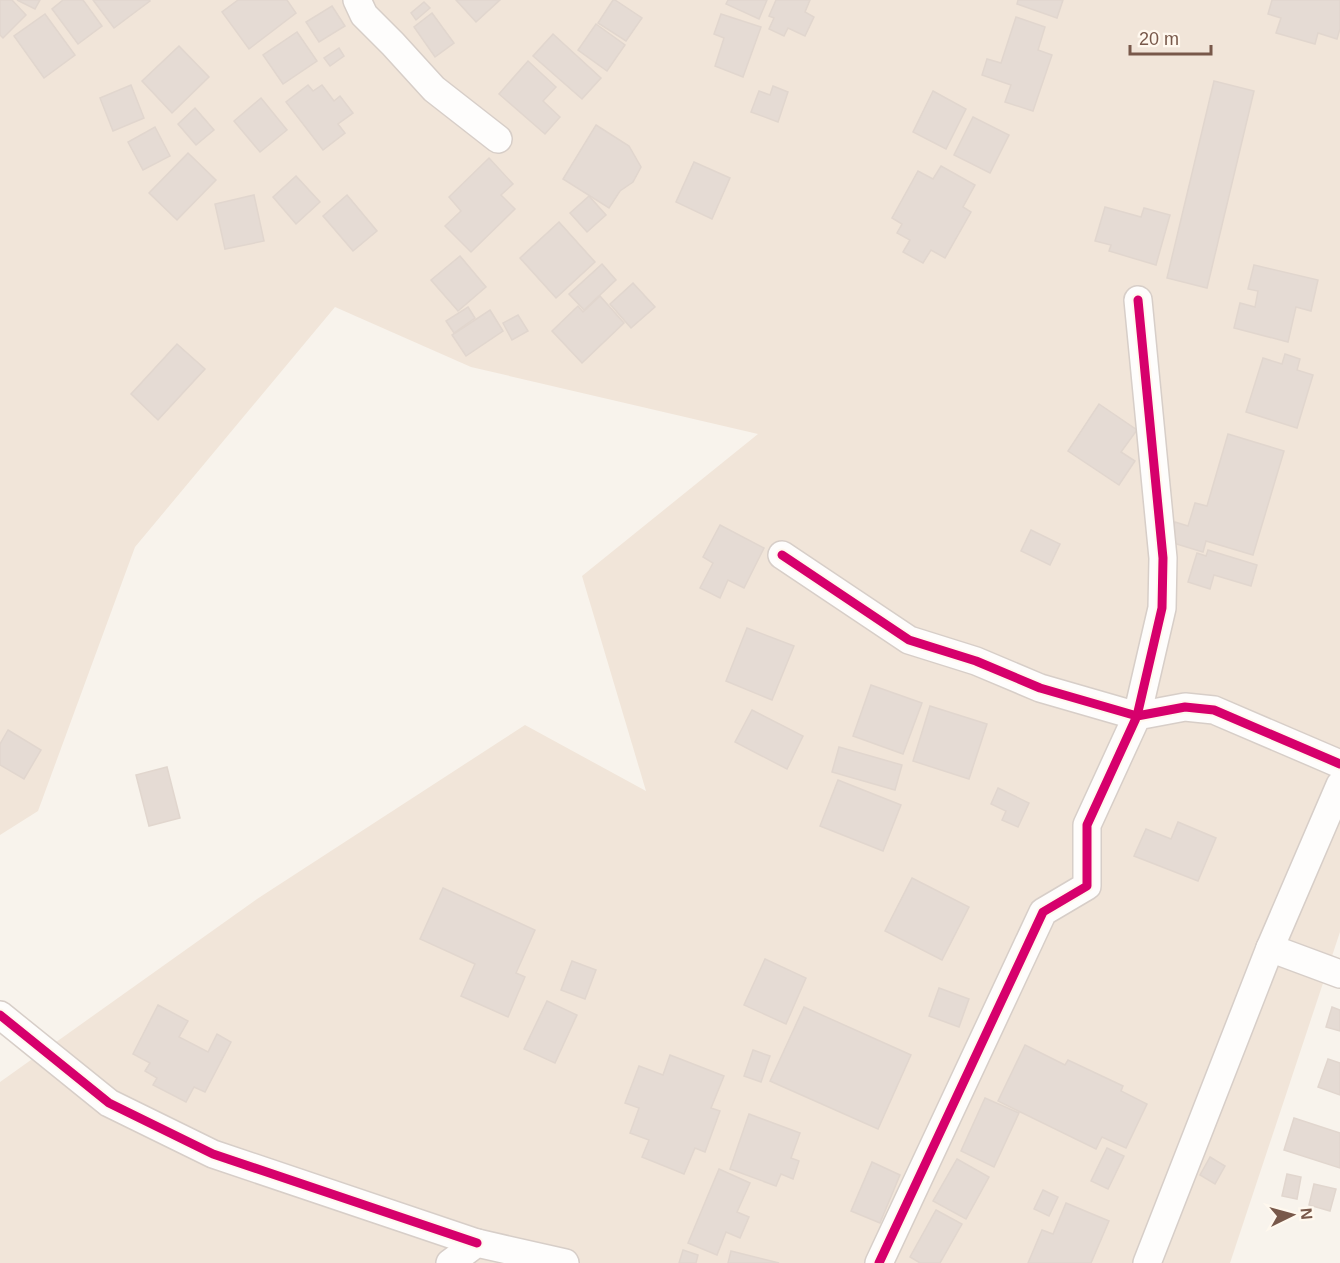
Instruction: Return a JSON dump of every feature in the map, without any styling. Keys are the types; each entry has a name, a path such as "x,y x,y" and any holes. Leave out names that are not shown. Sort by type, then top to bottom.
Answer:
{"street":[{"path":"357,0 364,15 434,89 498,139"},
{"path":"879,1263 1043,912 1087,886 1087,825 1137,716 1162,608 1162,558 1138,300"},
{"path":"782,555 909,640 976,661 1040,688 1137,716 1185,707 1214,710 1340,764"},
{"path":"1147,1263 1270,948 1340,785"},
{"path":"1270,948 1340,974"},
{"path":"0,1016 109,1103 213,1154 477,1243 565,1263"},
{"path":"450,1263 477,1243"}],"shaded area":[{"path":"0,0 1340,0 1340,932 1230,1263 0,1263 0,1082 257,899 525,725 646,791 582,576 758,434 471,367 335,307 135,547 38,811 0,835"}],"building":[{"path":"0,0 12,0 26,15 3,38 0,35"},
{"path":"17,0 40,0 35,9"},
{"path":"63,0 83,0 102,26 78,44 52,9"},
{"path":"93,0 149,0 150,1 114,28"},
{"path":"238,0 287,0 296,13 249,49 222,12"},
{"path":"456,0 500,0 476,22"},
{"path":"613,0 642,18 626,41 598,23"},
{"path":"728,0 767,0 759,19 726,4"},
{"path":"776,0 810,0 805,12 814,17 805,36 788,28 784,36 769,29 774,18 769,16"},
{"path":"1018,0 1063,0 1057,18 1017,4"},
{"path":"1272,0 1340,0 1340,29 1337,39 1318,33 1315,44 1276,33 1281,18 1268,14"},
{"path":"424,2 430,8 416,20 411,13"},
{"path":"332,6 345,26 319,42 306,22"},
{"path":"432,13 454,43 435,57 414,27"},
{"path":"45,14 75,55 44,78 14,36"},
{"path":"721,14 761,27 743,77 715,66 724,38 714,34"},
{"path":"1016,17 1045,27 1038,50 1052,55 1033,111 1005,102 1011,85 982,75 987,59 1001,63"},
{"path":"596,24 625,45 607,71 578,50"},
{"path":"297,32 317,61 283,84 263,55"},
{"path":"553,34 601,78 582,99 533,56"},
{"path":"179,46 209,77 172,113 142,81"},
{"path":"339,48 344,56 330,66 324,58"},
{"path":"528,61 556,87 543,101 560,117 545,134 499,94"},
{"path":"1214,81 1254,91 1207,288 1167,278"},
{"path":"131,85 144,118 113,131 100,98"},
{"path":"308,85 313,91 322,85 334,101 340,96 353,113 338,124 345,133 323,150 286,102"},
{"path":"773,86 788,92 778,122 751,112 759,91 770,95"},
{"path":"933,91 966,109 946,149 913,132"},
{"path":"261,98 287,130 260,152 234,121"},
{"path":"195,108 214,130 196,145 178,124"},
{"path":"973,117 1009,135 990,173 954,155"},
{"path":"596,125 629,146 641,167 633,182 620,191 609,208 563,179"},
{"path":"155,127 170,156 143,170 128,142"},
{"path":"188,153 216,180 177,220 149,193"},
{"path":"489,158 513,184 501,195 515,209 471,252 445,226 461,211 449,197"},
{"path":"694,162 730,178 712,219 676,202"},
{"path":"941,166 975,185 963,207 971,212 945,258 931,250 923,263 903,252 910,240 897,233 902,224 892,218 918,171 933,179"},
{"path":"296,176 320,202 296,224 273,197"},
{"path":"254,195 264,241 225,249 215,204"},
{"path":"347,195 377,231 353,251 323,216"},
{"path":"589,196 606,215 587,232 570,213"},
{"path":"1105,207 1141,217 1144,208 1170,215 1156,265 1109,251 1111,245 1095,241"},
{"path":"559,222 595,262 556,298 520,258"},
{"path":"460,256 486,287 458,311 431,280"},
{"path":"602,264 616,280 584,310 569,294"},
{"path":"1254,265 1318,280 1311,311 1296,307 1288,342 1234,328 1240,303 1255,307 1258,291 1248,289"},
{"path":"633,283 655,307 631,328 610,304"},
{"path":"600,296 624,323 582,363 552,331 578,306 583,312"},
{"path":"468,307 475,318 454,333 446,321"},
{"path":"490,310 503,331 466,356 452,335"},
{"path":"518,315 528,331 512,340 503,323"},
{"path":"177,344 205,369 158,420 131,394"},
{"path":"1285,354 1300,359 1297,370 1313,375 1297,428 1246,412 1263,358 1282,364"},
{"path":"1099,404 1137,430 1121,452 1135,461 1119,485 1068,451"},
{"path":"1228,434 1284,451 1253,555 1206,541 1203,552 1170,542 1175,522 1188,526 1195,503 1207,506"},
{"path":"720,525 764,548 744,588 728,580 720,598 700,588 713,563 703,557"},
{"path":"1031,530 1060,544 1050,565 1021,551"},
{"path":"1208,550 1257,565 1251,586 1214,575 1210,589 1188,582 1197,553 1206,556"},
{"path":"747,628 794,646 772,700 726,681"},
{"path":"871,685 922,703 903,754 853,736"},
{"path":"930,706 987,724 969,779 913,761"},
{"path":"752,710 803,736 787,769 735,742"},
{"path":"8,730 41,750 24,779 0,765 0,744"},
{"path":"839,747 902,765 895,790 832,772"},
{"path":"167,767 180,818 149,826 136,775"},
{"path":"838,780 901,805 883,851 820,826"},
{"path":"998,788 1029,803 1018,827 1002,820 1006,811 991,804"},
{"path":"1178,822 1216,838 1198,881 1134,856 1146,829 1171,839"},
{"path":"912,878 969,907 942,960 885,931"},
{"path":"443,888 535,930 516,973 525,977 508,1017 461,996 475,964 420,939"},
{"path":"765,959 806,978 786,1024 744,1005"},
{"path":"572,961 596,970 585,999 561,990"},
{"path":"939,988 969,999 959,1027 929,1016"},
{"path":"547,1001 577,1015 555,1063 524,1049"},
{"path":"158,1005 188,1021 179,1037 208,1052 217,1034 231,1042 205,1092 194,1087 186,1102 153,1085 157,1078 145,1071 150,1063 133,1054"},
{"path":"804,1007 911,1055 878,1129 770,1081"},
{"path":"1332,1007 1340,1010 1340,1031 1326,1027"},
{"path":"1025,1045 1065,1065 1068,1060 1123,1086 1121,1091 1147,1104 1126,1148 1102,1137 1096,1149 998,1101"},
{"path":"753,1050 770,1056 761,1082 744,1076"},
{"path":"670,1055 724,1076 711,1108 720,1111 705,1152 695,1148 684,1174 642,1157 649,1140 630,1133 639,1108 625,1103 639,1066 663,1075"},
{"path":"1328,1059 1340,1063 1340,1095 1318,1087"},
{"path":"985,1098 1019,1113 994,1167 961,1151"},
{"path":"749,1114 800,1133 791,1158 799,1161 793,1179 781,1174 776,1186 730,1169"},
{"path":"1294,1118 1340,1133 1340,1168 1284,1150"},
{"path":"1107,1148 1124,1156 1108,1189 1091,1181"},
{"path":"1210,1157 1225,1166 1215,1184 1200,1175"},
{"path":"957,1159 989,1177 966,1219 933,1201"},
{"path":"872,1162 900,1175 880,1223 851,1211"},
{"path":"719,1169 750,1183 737,1212 749,1217 740,1238 726,1232 717,1255 688,1243"},
{"path":"1287,1174 1301,1177 1297,1199 1282,1196"},
{"path":"1314,1184 1336,1189 1330,1211 1309,1205"},
{"path":"1043,1190 1058,1197 1049,1216 1034,1209"},
{"path":"1066,1203 1109,1221 1091,1263 1028,1263 1042,1230 1053,1234"},
{"path":"936,1210 962,1224 940,1263 920,1263 910,1257"},
{"path":"683,1250 698,1255 696,1263 679,1263"},
{"path":"731,1251 779,1263 728,1263"}],"cycle path":[{"path":"782,555 909,640 976,661 1040,688 1137,716 1162,608 1163,558 1138,300"},
{"path":"879,1263 1043,912 1087,886 1087,825 1137,716 1185,707 1214,710 1340,764"},
{"path":"0,1015 109,1103 213,1154 477,1243"}]}
